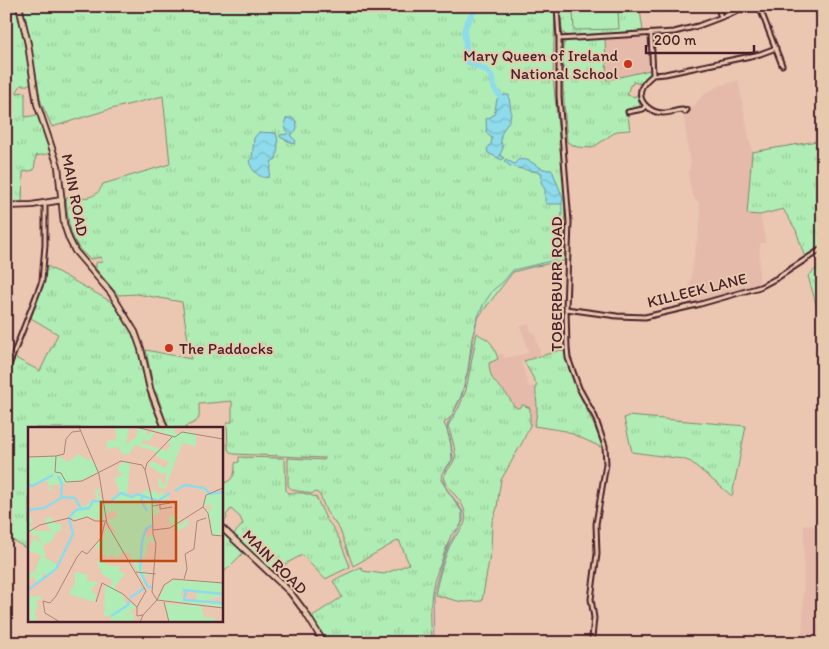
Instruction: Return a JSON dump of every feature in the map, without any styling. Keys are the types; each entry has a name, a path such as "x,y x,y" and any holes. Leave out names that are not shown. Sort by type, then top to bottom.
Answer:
{"main road":[{"name":"MAIN ROAD","path":"19,6 28,44 37,104 58,166 64,224 69,240 111,292 135,332 150,389 165,427"},
{"path":"6,206 32,206 62,200"},
{"name":"MAIN ROAD","path":"222,528 290,592 306,612 324,643"}],"street":[{"name":"TOBERBURR ROAD","path":"558,6 559,96 569,222 566,309 568,358 579,388 595,417 606,455 596,524 597,554 591,599 594,618 590,643"},
{"path":"717,6 721,17"},
{"path":"559,39 674,32 691,28 751,6"},
{"path":"759,6 782,65"},
{"path":"652,34 653,75"},
{"path":"687,110 685,112 680,110 663,113 656,112 645,106 641,99 643,85 653,75 760,54 776,48"},
{"path":"630,110 643,109 645,106"},
{"path":"6,373 42,281 45,245 45,204"},
{"name":"KILLEEK LANE","path":"566,309 617,316 645,317 697,305 760,287 823,248"}],"shaded area":[{"name":"Mary Queen of Ireland National School","path":"643,37 648,40 650,70 607,80 605,40"},
{"path":"738,80 752,152 748,213 760,215 765,238 765,243 760,243 759,286 754,289 686,305 701,216 699,202 695,200 690,188 688,173 691,162 684,118 703,95 716,87"},
{"path":"529,324 531,331 535,334 541,356 521,362 529,387 536,386 537,415 534,426 530,425 530,408 514,406 492,379 489,368 489,363 498,359 497,355 503,354 504,358 529,353 520,326"},
{"path":"804,524 823,528 823,643 801,643"}],"green space":[{"path":"6,6 16,6 31,82 28,85 21,85 16,93 25,92 25,117 38,115 52,153 36,156 34,170 23,172 22,202 6,202"},
{"path":"23,6 555,6 553,77 565,198 564,261 513,272 477,319 472,338 468,370 461,396 452,416 444,423 450,437 453,459 442,473 441,480 462,512 462,521 461,526 451,535 432,589 432,643 327,643 311,617 342,597 333,581 361,567 363,571 384,574 409,564 399,540 353,566 340,530 326,511 320,495 316,492 310,494 292,490 288,485 288,458 324,460 325,458 234,454 230,452 228,449 227,422 232,422 232,401 199,404 199,416 195,422 186,427 168,427 154,390 146,350 191,359 182,302 137,294 118,295 96,269 96,263 102,263 101,257 90,259 83,253 74,239 69,223 66,197 83,198 92,196 97,193 103,184 170,164 163,96 107,110 52,127 41,102"},
{"path":"560,6 676,6 664,12 640,10 643,31 568,36 563,33"},
{"path":"618,10 619,29 574,30 573,11"},
{"path":"605,38 607,80 650,70 651,74 641,84 633,82 630,85 627,95 635,97 639,95 640,107 627,110 630,130 617,131 592,148 577,147 567,142 563,88 563,44 569,40"},
{"path":"823,140 823,246 805,258 796,230 783,209 760,215 747,214 752,152"},
{"path":"823,263 823,328 808,276"},
{"path":"47,266 117,305 138,345 150,402 160,424 157,427 28,427 28,549 6,536 6,382 15,358 40,371 58,334 31,318"},
{"path":"477,333 490,342 498,359 489,363 492,378 514,406 518,408 523,405 530,408 530,425 501,480 497,508 492,522 491,549 482,601 465,602 435,595 447,552 462,528 466,517 461,502 448,486 444,476 455,458 454,446 448,426 466,390"},
{"path":"561,350 565,352 572,377 603,448 566,431 534,426 537,412 537,385 524,361"},
{"path":"628,416 746,426 732,496 691,462 683,459 632,452 624,418"},
{"path":"239,457 283,458 285,460 286,491 288,493 303,493 316,497 326,519 340,541 350,567 325,579 302,555 272,571 233,535 243,524 240,517 231,509 222,524 222,484 231,479 234,474 235,463 239,462"},
{"path":"222,531 243,553 222,574"}],"water":[{"path":"509,95 511,112 501,137 503,148 500,155 504,158 502,160 488,153 487,149 491,144 492,138 486,133 486,119 494,115 497,99 500,96"},
{"path":"287,118 292,118 296,121 296,130 290,135 296,141 294,144 280,137 280,135 288,133 285,128"},
{"path":"259,132 276,133 277,136 277,156 272,161 269,177 265,178 256,173 249,161 252,158 254,138"},
{"path":"506,159 514,164 518,160 523,159 547,170 552,170 563,198 562,204 548,204 545,202 545,190 541,182 542,173 510,166 504,161"}],"waterway":[{"path":"476,6 464,32 465,54 467,61 487,71 492,77 494,87 500,96"},
{"path":"434,643 433,594 449,544 463,521 463,512 447,490 443,481 445,471 452,461 451,445 447,430 448,423 462,396 477,319 483,305 493,290 513,270 555,260 561,256 562,204"}],"place":[{"name":"Mary Queen of Ireland National School","path":"628,64"},
{"name":"The Paddocks","path":"169,348"}]}
